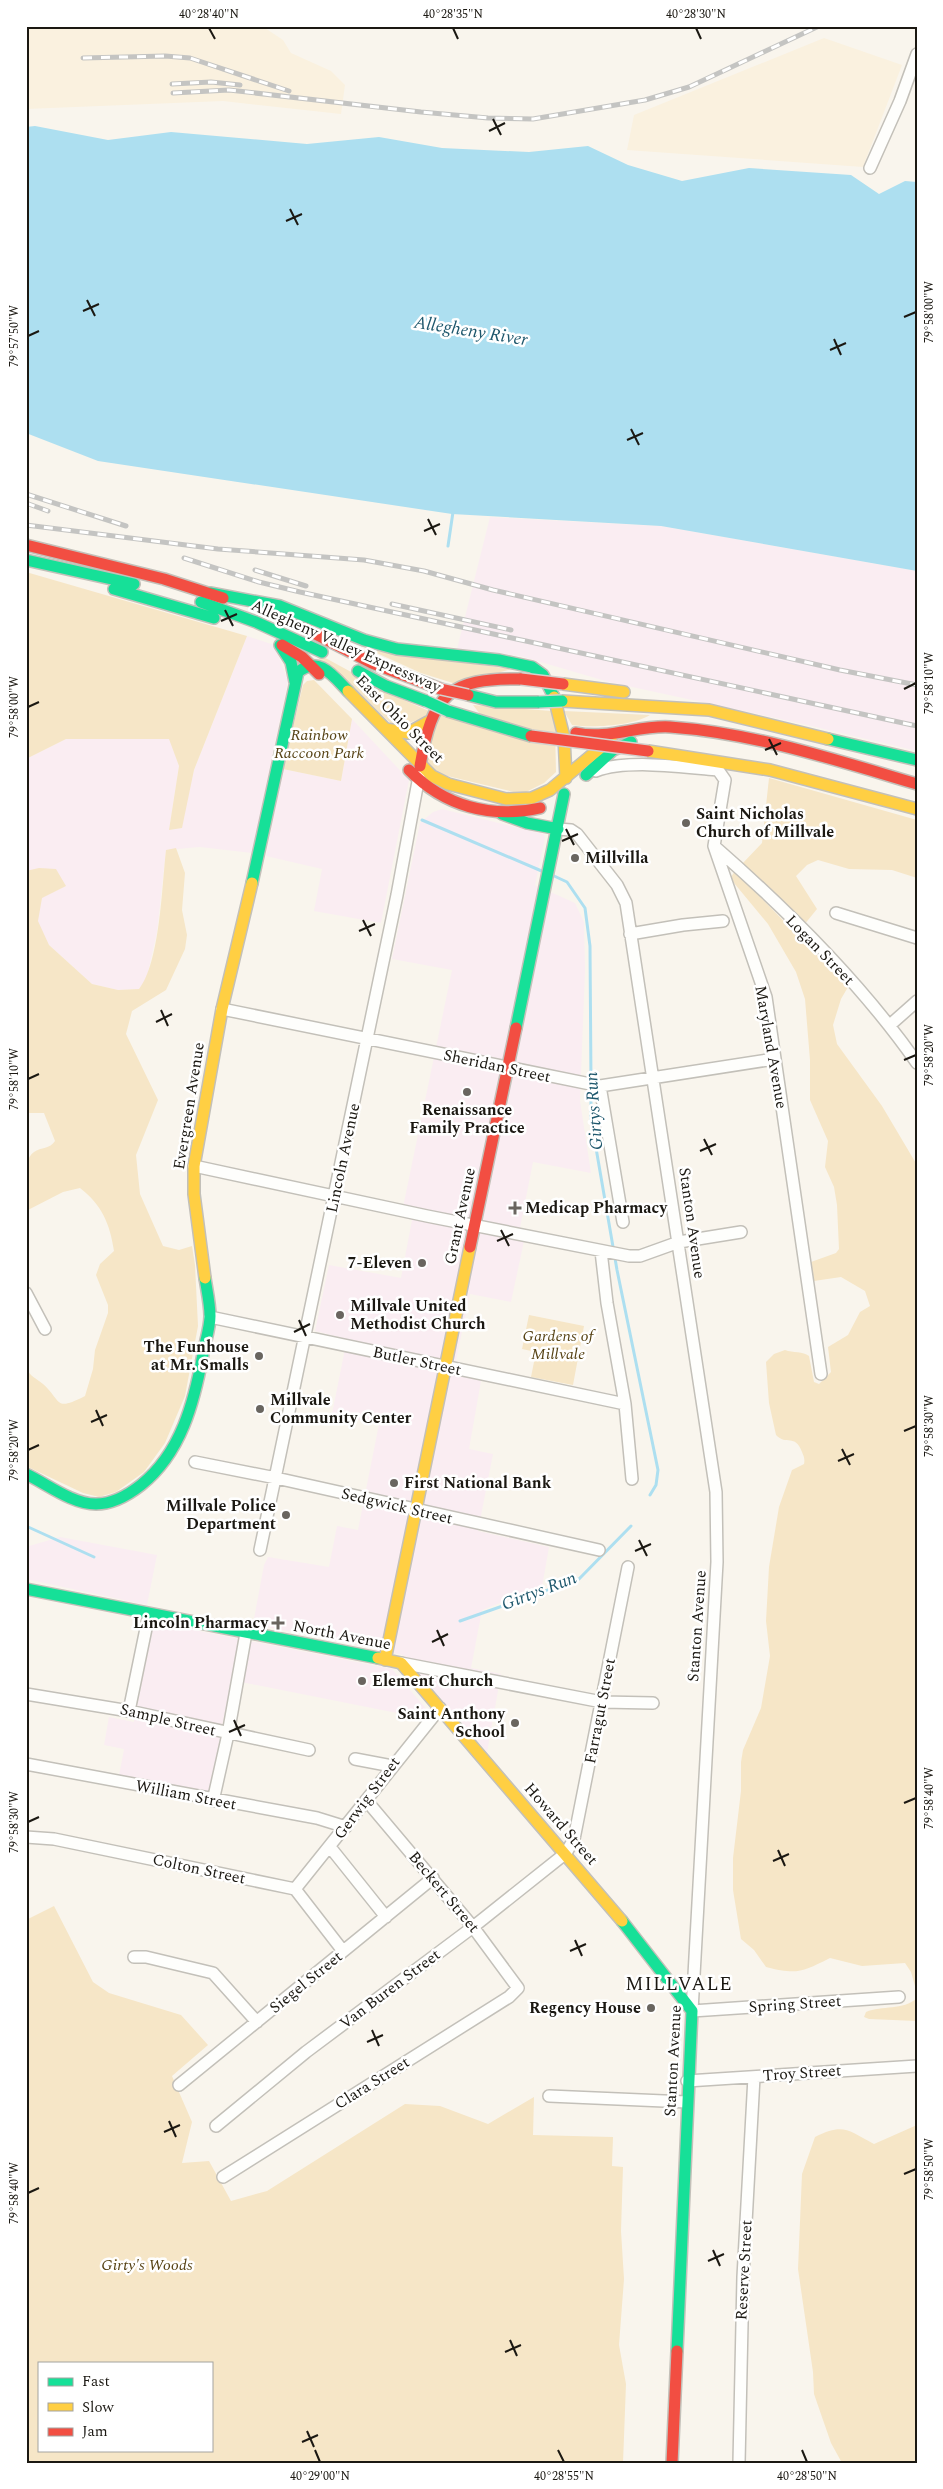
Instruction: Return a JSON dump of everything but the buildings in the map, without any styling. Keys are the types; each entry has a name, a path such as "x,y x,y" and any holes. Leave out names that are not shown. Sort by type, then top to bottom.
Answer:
{"main road":[{"name":"Allegheny Valley Expressway","path":"26,545 104,563 210,593 304,628 408,680 468,696 496,702 659,703 709,710 917,760"},
{"name":"Allegheny Valley Expressway","path":"26,561 138,585 217,607 298,640 331,657"},
{"path":"26,561 61,575 198,613 276,642 302,657 315,669"},
{"name":"Grant Avenue","path":"210,593 280,606 364,640 397,649 518,663 532,667 543,675 552,691 559,716 567,763 558,829 385,1660"},
{"path":"276,642 286,650 292,663 295,682"},
{"name":"East Ohio Street","path":"622,733 604,744 566,778 541,795 513,800 448,784 432,776 326,669 319,665 315,669 430,791 446,799 498,812 530,811 545,807 564,794 613,750 629,742 644,739 700,742 791,758 917,793"},
{"name":"Allegheny Valley Expressway","path":"347,665 386,686 448,711 531,736 648,751 770,770 917,809"},
{"path":"295,682 298,672 315,669"},
{"path":"420,766 428,722 441,699 463,684 487,678 521,679 618,691 659,703"},
{"name":"Evergreen Avenue","path":"26,1474 79,1501 94,1504 110,1503 141,1487 168,1458 187,1419 198,1382 210,1317 194,1194 194,1166 222,1008 241,935 295,682"},
{"path":"559,716 567,727 584,736 622,733 646,726 667,726 724,734 820,756 917,784"},
{"path":"386,729 408,734 418,730 428,722"},
{"path":"498,812 527,823 558,829"},
{"name":"North Avenue","path":"26,1589 401,1663"},
{"name":"Howard Street","path":"401,1663 566,1853 638,1940 692,2011"},
{"name":"Stanton Avenue","path":"672,2463 687,2081 692,2011"}],"street":[{"path":"870,168 900,101 917,54"},
{"path":"613,750 612,758 616,766"},
{"name":"Lincoln Avenue","path":"260,1550 335,1196 419,780 420,766"},
{"name":"Maryland Avenue","path":"586,774 616,766 718,770 725,780 714,846 766,997 821,1374"},
{"name":"Stanton Avenue","path":"558,829 571,830 577,834 617,885 626,903 716,1492 717,1562 692,2011"},
{"name":"Logan Street","path":"714,846 801,929 890,1026 917,1063"},
{"path":"836,913 917,938"},
{"path":"630,934 723,921"},
{"path":"890,1026 917,1002"},
{"name":"Sheridan Street","path":"222,1008 580,1084 598,1086 774,1059"},
{"path":"598,1086 623,1222"},
{"path":"194,1166 475,1226 620,1254 640,1256 679,1242 741,1232"},
{"path":"604,1251 607,1303 625,1404 632,1479"},
{"path":"26,1293 44,1329"},
{"name":"Butler Street","path":"210,1317 625,1404"},
{"name":"Sedgwick Street","path":"195,1462 276,1478 599,1550"},
{"name":"Farragut Street","path":"566,1853 574,1839 628,1567"},
{"path":"129,1711 149,1614"},
{"path":"213,1801 228,1734 246,1633"},
{"name":"North Avenue","path":"401,1663 602,1702 653,1703"},
{"name":"Sample Street","path":"26,1694 129,1711 228,1734 309,1750"},
{"name":"Gerwig Street","path":"295,1889 440,1708"},
{"path":"355,1759 392,1766"},
{"name":"William Street","path":"26,1764 213,1801 317,1818 346,1827"},
{"name":"Beckert Street","path":"366,1800 473,1927 518,1988"},
{"name":"Colton Street","path":"26,1837 54,1839 295,1889"},
{"path":"330,1847 386,1917"},
{"name":"Van Buren Street","path":"216,2126 306,2052 473,1927 566,1853"},
{"name":"Siegel Street","path":"179,2086 433,1878"},
{"path":"295,1889 343,1951"},
{"path":"143,1953 213,1973 257,2022"},
{"name":"Clara Street","path":"224,2177 509,1997 518,1988"},
{"name":"Spring Street","path":"692,2011 899,1997"},
{"name":"Troy Street","path":"687,2081 917,2066"},
{"name":"Reserve Street","path":"739,2463 743,2277 754,2077"},
{"path":"549,2096 687,2102"}],"shaded area":[{"path":"26,26 262,26 283,40 291,53 331,71 345,85 341,114 223,101 26,109"},
{"path":"824,38 902,65 863,167 627,150 634,115"},
{"path":"490,517 661,526 917,571 917,751 609,682 520,656 457,649"},
{"path":"247,636 274,645 288,681 252,853 200,847 166,850 157,932 146,981 139,989 118,990 92,984 49,945 37,921 42,897 66,886 26,871 26,759 66,739 170,739 179,766 169,830 181,828 194,770"},
{"path":"352,719 409,780 381,923 314,911 322,869 266,856 283,769 341,781"},
{"path":"442,809 544,834 545,838 535,885 575,903 584,922 585,970 580,1101 591,1173 533,1162 518,1238 524,1241 511,1302 470,1294 453,1374 481,1381 469,1449 493,1454 478,1531 549,1547 542,1587 482,1610 471,1668 501,1674 487,1752 403,1655 253,1624 264,1565 268,1557 329,1567 337,1526 358,1530 379,1424 332,1414 347,1339 315,1331 329,1265 401,1278 412,1220 401,1217 452,970 392,959 420,823 433,812"},
{"path":"60,1537 157,1555 147,1605 26,1579 26,1547"},
{"path":"154,1622 392,1669 428,1711 422,1718 231,1680 209,1794 119,1776 124,1749 104,1745 109,1717 134,1722"}],"green space":[{"path":"26,572 247,636 194,770 182,828 169,830 179,766 169,739 66,739 26,759"},
{"path":"307,648 399,698 429,711 425,717 396,728"},
{"path":"370,650 512,669 456,684 421,673"},
{"name":"Rainbow Raccoon Park","path":"314,680 352,719 341,781 283,769 303,685 307,681"},
{"path":"473,705 552,711 555,727 556,772 544,783 522,794 439,774 425,761 439,715 480,714"},
{"path":"564,711 650,715 623,724 581,726 572,725"},
{"path":"769,778 917,820 917,878 892,870 849,869 818,860 807,865 796,876 817,909 804,925 742,864 762,843"},
{"path":"176,848 185,873 182,910 187,935 185,949 166,990 132,1011 126,1034 158,1100 136,1155 140,1194 163,1246 179,1250 192,1246 195,1265 198,1326 185,1396 165,1443 144,1472 116,1492 99,1497 83,1493 26,1466 26,1367 31,1375 63,1404 85,1396 93,1369 95,1350 108,1313 108,1305 96,1275 100,1264 114,1251 104,1216 88,1194 80,1188 63,1192 26,1211 25,1171 27,1163 34,1152 51,1145 55,1141 44,1113 26,1113 26,871 39,868 56,869 66,886 42,898 38,921 49,945 92,984 118,990 139,989 152,961 156,943 166,850"},
{"path":"735,871 848,987 841,999 833,1025 837,1044 882,1106 917,1165 917,1993 911,1972 905,1963 862,1966 830,1958 799,1971 785,1971 766,1967 754,1950 741,1939 733,1890 733,1858 741,1791 741,1762 743,1750 761,1708 770,1656 766,1621 769,1567 779,1507 792,1470 804,1464 804,1457 799,1446 793,1441 783,1440 776,1435 769,1403 766,1362 774,1354 785,1350 807,1354 814,1382 819,1384 831,1372 828,1347 848,1335 860,1312 870,1306 865,1291 841,1277 814,1281 811,1277 811,1262 836,1253 839,1249 837,1205 834,1187 825,1167 828,1141 810,1100 810,1060 805,999 796,972 768,924 734,883 731,877"},
{"name":"Gardens of Millvale","path":"529,1315 584,1326 573,1385 531,1377 536,1352 522,1349"},
{"name":"Girty's Woods","path":"54,1906 93,1982 109,1993 181,2015 208,2045 172,2076 192,2122 182,2163 209,2161 231,2201 267,2191 405,2104 440,2106 488,2124 534,2097 533,2135 613,2137 612,2166 623,2167 621,2231 624,2279 619,2345 626,2384 623,2463 26,2463 26,1920"},
{"path":"917,1998 917,2021 869,2019 864,2017 866,2012 905,2005"},
{"path":"917,2125 917,2463 842,2463 831,2443 814,2394 813,2372 798,2269 802,2174 815,2137 839,2129 851,2132 874,2144"}],"water":[{"name":"Allegheny River","path":"35,126 108,140 171,132 307,144 379,137 442,148 529,152 588,146 628,165 682,181 749,168 851,175 879,194 905,181 917,182 917,571 661,526 452,514 98,461 26,433 26,127"}],"waterway":[{"name":"Girtys Run","path":"448,546 453,512"},
{"name":"Girtys Run","path":"422,820 544,872"},
{"name":"Girtys Run","path":"552,875 567,882 585,908 590,946 591,1081"},
{"name":"Girtys Run","path":"591,1087 591,1119 617,1270 658,1470 656,1485 650,1495"},
{"name":"Girtys Run","path":"26,1526 94,1557"},
{"name":"Girtys Run","path":"460,1621 579,1579 631,1526"}],"railway":[{"path":"173,93 229,90 421,112 488,118 533,119 645,100 689,87 819,26"},
{"path":"83,58 165,56 190,58 289,91"},
{"path":"172,84 211,82 240,85"},
{"path":"26,494 126,526"},
{"path":"26,503 48,511"},
{"path":"26,525 218,549 364,560 424,571 493,590 840,670 917,685"},
{"path":"184,558 259,582 300,592 917,726"},
{"path":"255,570 306,586"},
{"path":"392,604 511,630"}],"traffic: fast":[{"path":"26,560 134,584"},
{"path":"114,589 214,618"},
{"path":"210,593 280,606 364,640 397,649 499,660 532,667 543,675 554,697"},
{"path":"201,602 256,622 322,652"},
{"path":"280,645 291,662 295,682"},
{"path":"252,883 298,672 306,667 319,667 332,674 348,691"},
{"path":"358,671 386,686 426,701"},
{"path":"468,695 496,702 539,702"},
{"path":"426,701 448,711"},
{"path":"539,702 562,701"},
{"path":"448,711 531,736"},
{"path":"828,739 917,760"},
{"path":"586,775 613,750 631,742"},
{"path":"516,1028 564,794"},
{"path":"502,814 527,823 558,829"},
{"path":"26,1474 78,1501 96,1504 108,1503 125,1496 155,1472 166,1458 184,1426 195,1391 210,1321 210,1307 205,1278"},
{"path":"26,1589 378,1658"},
{"path":"622,1921 692,2011 677,2351"}],"traffic: slow":[{"path":"563,684 624,692"},
{"path":"348,691 432,776 448,784 506,799 532,798 550,790 611,739"},
{"path":"554,697 564,737 566,778"},
{"path":"562,701 709,710 828,739"},
{"path":"386,729 408,733 428,722"},
{"path":"648,751 770,770 917,809"},
{"path":"205,1278 194,1194 194,1166 222,1009 252,883"},
{"path":"385,1660 470,1247"},
{"path":"378,1658 401,1663 622,1921"}],"traffic: jam":[{"path":"26,545 164,579 223,598"},
{"path":"306,629 372,663 441,689"},
{"path":"282,645 302,657 319,674"},
{"path":"420,766 431,722 438,707 448,696 460,687 476,682 521,679"},
{"path":"521,679 563,684"},
{"path":"441,689 468,695"},
{"path":"576,733 600,735 658,727 701,730 764,741 917,784"},
{"path":"531,736 648,751"},
{"path":"409,770 437,793 469,807 504,812 540,808"},
{"path":"470,1247 516,1028"},
{"path":"672,2463 677,2351"}],"place":[{"name":"Saint Nicholas Church of Millvale","path":"686,823"},
{"name":"Millvilla","path":"575,858"},
{"name":"Renaissance Family Practice","path":"467,1092"},
{"name":"Medicap Pharmacy","path":"515,1208"},
{"name":"7-Eleven","path":"422,1263"},
{"name":"Millvale United Methodist Church","path":"340,1315"},
{"name":"The Funhouse at Mr. Smalls","path":"259,1356"},
{"name":"Millvale Community Center","path":"260,1409"},
{"name":"First National Bank","path":"394,1483"},
{"name":"Millvale Police Department","path":"286,1515"},
{"name":"Lincoln Pharmacy","path":"278,1623"},
{"name":"Element Church","path":"362,1681"},
{"name":"Saint Anthony School","path":"515,1723"},
{"name":"Regency House","path":"651,2008"}],"district":[{"name":"MILLVALE","path":"679,1984"}]}
